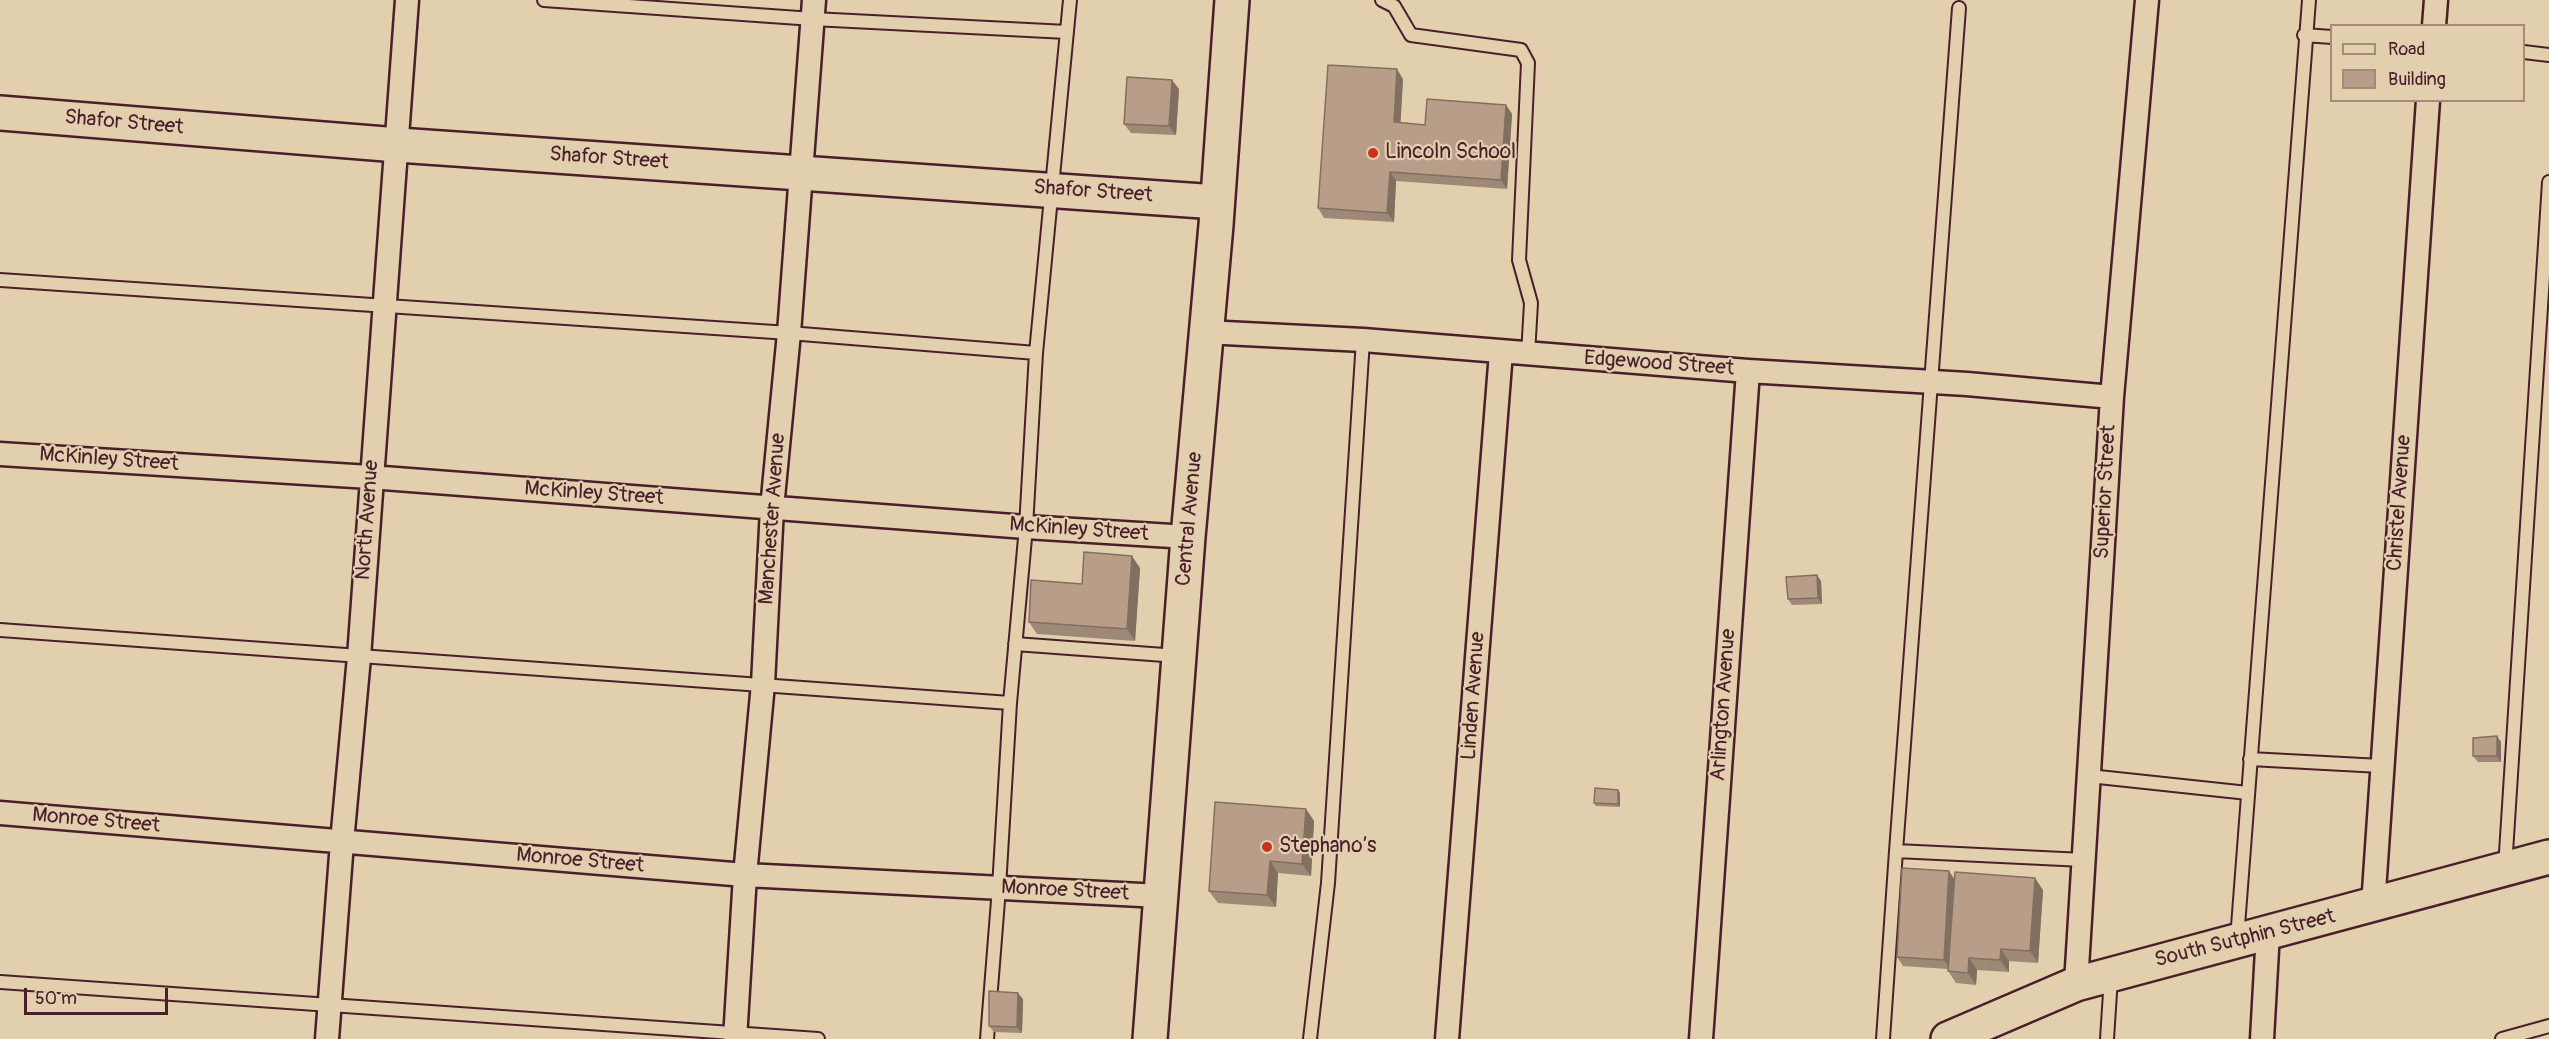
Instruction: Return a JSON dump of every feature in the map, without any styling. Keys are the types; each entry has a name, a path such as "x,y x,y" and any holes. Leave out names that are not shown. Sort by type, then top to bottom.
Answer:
{"street":[{"name":"North Avenue","path":"327,1039 398,145 407,0"},
{"name":"Central Avenue","path":"1150,1039 1232,0"},
{"name":"Superior Street","path":"2076,984 2112,397 2147,0"},
{"path":"2434,24 2436,0"},
{"name":"Manchester Avenue","path":"736,1036 745,874 763,684 772,508 789,333 813,10"},
{"name":"Christel Avenue","path":"2373,906 2428,102"},
{"name":"Shafor Street","path":"0,113 398,145 1217,202"},
{"name":"Edgewood Street","path":"1205,332 1363,340 1748,371 1932,381 2112,397"},
{"name":"Linden Avenue","path":"1447,1039 1501,352"},
{"name":"Arlington Avenue","path":"1701,1039 1748,371"},
{"name":"McKinley Street","path":"0,454 370,477 1026,527 1188,537"},
{"name":"Monroe Street","path":"0,813 745,874 1161,896"},
{"name":"South Sutphin Street","path":"1953,1038 2076,984 2549,858"},
{"path":"2262,1039 2268,933"}],"lane":[{"path":"544,0 813,10 1067,32"},
{"path":"987,1039 1010,703 1026,527 1036,353 1070,0"},
{"path":"1382,0 1394,6 1411,35 1521,50 1528,63 1519,260 1531,303 1527,354"},
{"path":"2237,941 2304,35 2309,0"},
{"path":"1883,1039 1959,8"},
{"path":"2304,35 2330,37"},
{"path":"2525,52 2549,55"},
{"path":"2505,869 2549,182"},
{"path":"0,280 385,308 789,333 1036,353"},
{"path":"1310,1039 1328,883 1363,340"},
{"path":"0,630 1010,703"},
{"path":"1016,644 1179,656"},
{"path":"2250,759 2382,766"},
{"path":"2089,776 2248,792"},
{"path":"1896,851 2084,860"},
{"path":"2107,1039 2111,974"},
{"path":"0,982 330,1004 736,1036 818,1039"},
{"path":"2502,1039 2549,1026"}],"building":[{"path":"1328,65 1397,69 1394,122 1425,125 1427,99 1506,105 1501,180 1390,172 1387,213 1318,208"},
{"path":"1127,77 1172,80 1169,126 1124,124"},
{"path":"1084,552 1132,556 1127,629 1029,622 1031,580 1082,584"},
{"path":"1817,575 1818,598 1788,599 1786,577"},
{"path":"2497,736 2497,756 2473,756 2473,738"},
{"path":"1595,788 1618,790 1618,804 1594,803"},
{"name":"Stephano’s","path":"1215,802 1306,809 1302,864 1270,861 1267,895 1209,891"},
{"path":"1902,868 1949,871 1944,960 1897,957"},
{"path":"1955,872 2035,878 2030,951 2001,949 2000,960 1969,958 1968,973 1948,971"},
{"path":"989,991 1018,993 1017,1027 989,1026"}],"place":[{"name":"Lincoln School","path":"1373,153"},
{"name":"Stephano’s","path":"1267,847"}]}
